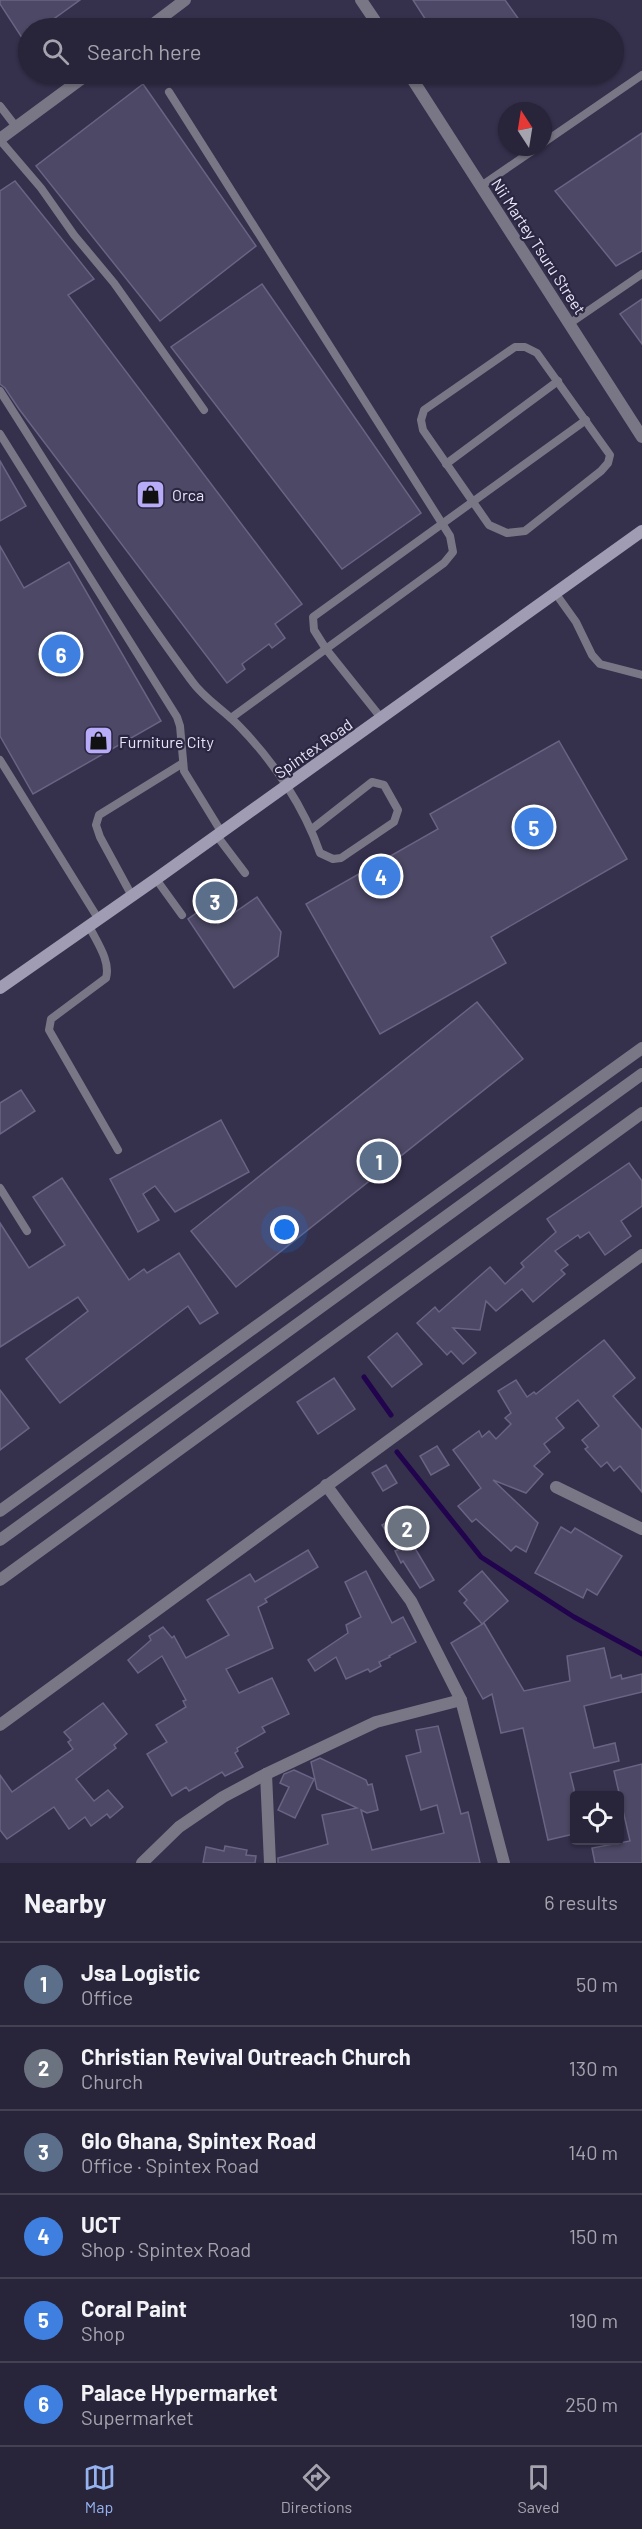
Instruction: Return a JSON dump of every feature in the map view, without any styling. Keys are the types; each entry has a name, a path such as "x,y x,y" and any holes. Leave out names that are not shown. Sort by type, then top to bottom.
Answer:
{"main road":[{"name":"Spintex Road","path":"0,988 382,719 642,531"}],"street":[{"path":"161,18 185,0"},
{"path":"361,0 373,18"},
{"path":"0,140 75,84"},
{"name":"Nii Martey Tsuru Street","path":"415,84 642,437"},
{"path":"0,1511 642,1048"},
{"path":"0,1540 642,1074"},
{"path":"0,1580 642,1113"},
{"path":"0,1725 642,1256"},
{"path":"326,1485 411,1601 461,1700 504,1863"},
{"path":"556,1487 642,1530"},
{"path":"142,1863 179,1827 223,1797 266,1774 376,1722 461,1700"},
{"path":"266,1774 270,1863"}],"lane":[{"path":"552,138 642,75"},
{"path":"169,92 450,536 453,552 444,563 231,718"},
{"path":"0,106 17,128"},
{"path":"0,140 41,188 74,235 114,283 204,411"},
{"path":"481,186 525,156"},
{"path":"569,324 642,274"},
{"path":"515,347 525,347 537,353 586,420 607,448 610,455 609,463 602,471 525,531 507,533 489,525 423,430 421,420 424,410 515,347"},
{"path":"446,464 558,381"},
{"path":"0,392 130,593 186,673 206,698 250,737 287,786 312,829 320,853 333,859 341,858 394,822 398,810 384,785 372,782 312,829"},
{"path":"382,719 326,649 314,630 313,617 586,420"},
{"path":"0,434 177,717 180,726 184,771 219,834 245,873"},
{"path":"556,594 576,622 592,655 600,664 642,675"},
{"path":"0,760 94,923 106,961 108,970 106,978 51,1019 49,1030 118,1150"},
{"path":"132,896 100,837 96,825 99,815 183,763"},
{"path":"156,879 182,915"},
{"path":"0,1188 27,1231"}],"building":[{"path":"0,0 80,0 55,18 18,18 18,32 0,4"},
{"path":"413,0 505,0 518,18 425,18"},
{"path":"143,84 256,246 160,321 36,166"},
{"path":"642,133 642,251 616,266 555,191"},
{"name":"Orca","path":"15,181 94,279 68,295 302,604 275,624 285,638 272,648 269,644 242,664 245,669 227,683 0,384 0,191"},
{"path":"262,284 421,513 342,569 171,347"},
{"path":"642,299 642,344 620,314"},
{"path":"0,461 26,506 0,521"},
{"path":"0,546 24,588 69,562 161,721 33,794 0,736"},
{"path":"559,741 627,859 491,937 506,963 380,1034 306,904 438,829 430,814"},
{"path":"257,897 281,932 278,956 234,988 188,919 205,907 218,924"},
{"path":"477,1002 523,1059 236,1287 191,1231"},
{"path":"21,1090 35,1111 0,1134 0,1103"},
{"path":"221,1120 249,1172 175,1212 155,1186 143,1194 159,1220 138,1232 110,1179"},
{"path":"629,1163 642,1181 642,1206 621,1221 631,1236 605,1255 589,1232 580,1238 578,1235 555,1251 568,1265 561,1270 565,1274 533,1302 522,1289 496,1311 486,1301 480,1330 453,1328 476,1353 463,1364 451,1351 447,1355 417,1323 435,1307 439,1312 490,1267 505,1284 524,1267 521,1263 556,1232 547,1219"},
{"path":"62,1178 129,1280 144,1269 147,1273 179,1253 218,1313 200,1324 188,1306 60,1403 26,1359 88,1311 78,1297 0,1347 0,1223 29,1268 65,1245 33,1197"},
{"path":"397,1333 422,1364 392,1387 368,1357"},
{"path":"604,1340 635,1378 613,1396 642,1430 642,1492 620,1466 614,1471 607,1462 601,1467 585,1449 588,1447 582,1440 599,1426 578,1400 556,1418 564,1428 544,1444 550,1452 534,1466 543,1474 526,1493 493,1480 538,1523 526,1552 516,1546 511,1551 476,1519 472,1522 458,1506 481,1488 453,1450 479,1431 482,1437 489,1431 496,1439 511,1424 505,1418 511,1413 498,1391 516,1380 527,1397 534,1392 536,1394"},
{"path":"334,1378 355,1409 318,1434 297,1402"},
{"path":"0,1390 29,1428 0,1450"},
{"path":"437,1446 449,1465 431,1475 420,1456"},
{"path":"386,1465 397,1483 383,1491 372,1473"},
{"path":"409,1509 423,1532 410,1540 434,1580 420,1588 403,1561 401,1563 395,1551 398,1550 382,1525"},
{"path":"561,1527 571,1533 575,1528 622,1556 597,1595 587,1589 583,1598 535,1573"},
{"path":"308,1550 318,1567 265,1599 267,1602 258,1607 273,1648 226,1669 239,1693 272,1678 289,1714 262,1727 265,1732 237,1748 238,1751 235,1753 243,1767 225,1776 222,1772 189,1791 186,1787 172,1796 147,1754 167,1742 156,1725 186,1707 183,1701 186,1700 162,1656 138,1673 128,1660 151,1640 149,1636 163,1627 172,1638 174,1636 186,1658 229,1635 207,1600 250,1574 255,1582"},
{"path":"366,1571 392,1623 403,1617 416,1642 379,1662 381,1666 370,1672 368,1669 346,1679 336,1657 315,1671 308,1660 348,1633 346,1625 361,1617 345,1582"},
{"path":"482,1571 508,1601 482,1624 464,1603 467,1600 459,1591"},
{"path":"484,1623 524,1691 570,1681 567,1656 604,1648 611,1678 621,1675 622,1679 642,1674 642,1692 584,1706 594,1748 615,1743 619,1761 570,1773 574,1791 570,1791 570,1835 548,1840 523,1728 501,1733 492,1694 483,1699 451,1643"},
{"path":"103,1703 127,1734 114,1745 116,1748 76,1779 94,1801 108,1790 123,1807 110,1818 107,1814 91,1826 85,1817 69,1829 54,1807 7,1839 0,1830 0,1775 12,1792 73,1749 68,1742 71,1740 64,1732"},
{"path":"438,1726 461,1814 468,1812 480,1863 278,1863 278,1858 328,1844 322,1815 357,1808 317,1789 311,1762 320,1758 366,1780 368,1785 372,1784 378,1810 367,1813 361,1810 372,1850 444,1833 437,1805 421,1810 406,1756 421,1752 416,1730"},
{"path":"642,1764 642,1863 595,1863 592,1848 624,1845 624,1842 630,1841 624,1815 624,1791 619,1791 614,1771"},
{"path":"294,1770 314,1779 295,1818 278,1810 289,1787 280,1783 284,1774"},
{"path":"225,1846 247,1850 246,1855 256,1856 255,1863 203,1863 206,1847 224,1851"}],"waterway":[{"path":"364,1377 391,1415"},
{"path":"397,1452 481,1557 574,1617 642,1654"}],"place":[{"name":"Orca","path":"151,494"},
{"name":"Palace Hypermarket","path":"61,654"},
{"name":"Furniture City","path":"98,741"},
{"name":"Coral Paint","path":"534,827"},
{"name":"UCT","path":"381,876"},
{"name":"Glo Ghana, Spintex Road","path":"215,901"},
{"name":"Jsa Logistic","path":"379,1161"},
{"name":"Christian Revival Outreach Church","path":"407,1528"}]}
